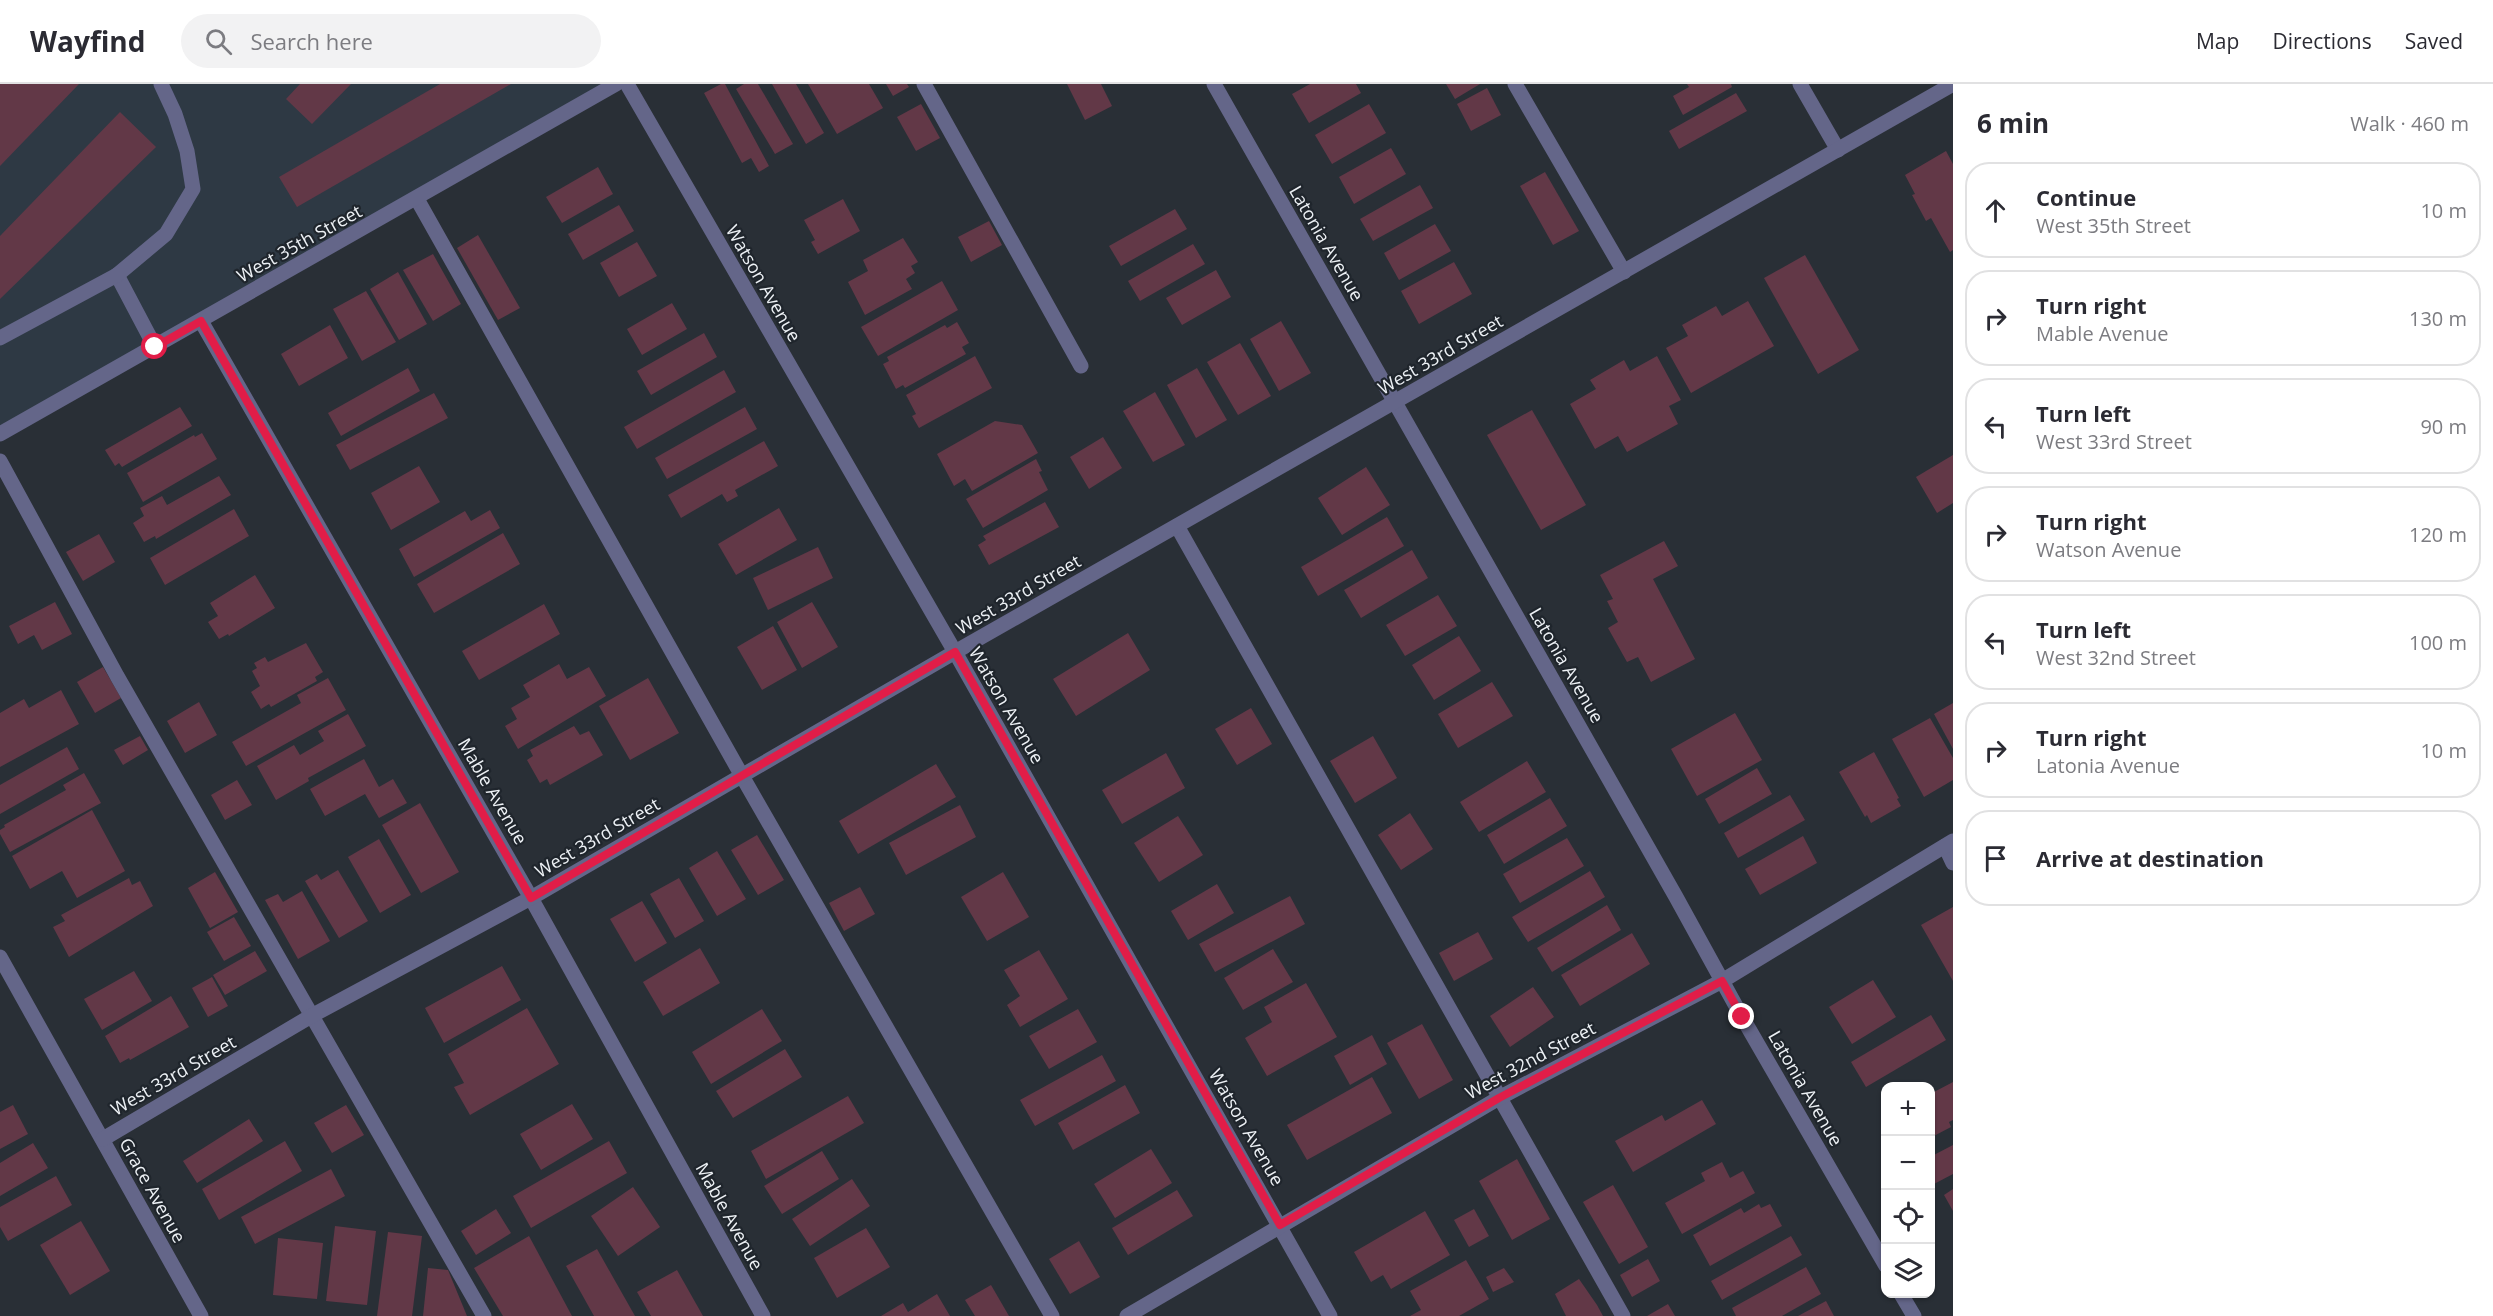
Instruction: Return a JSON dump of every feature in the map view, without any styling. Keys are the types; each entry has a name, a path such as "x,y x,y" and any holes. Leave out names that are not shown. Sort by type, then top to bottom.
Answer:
{"street":[{"path":"0,338 117,275 166,234 193,189 188,151 161,84"},
{"name":"West 35th Street","path":"0,434 616,84"},
{"name":"Watson Avenue","path":"627,84 955,652 1330,1316"},
{"path":"924,84 1081,366"},
{"name":"Latonia Avenue","path":"1214,84 1881,1257"},
{"path":"1515,84 1624,272"},
{"path":"1800,84 1838,150"},
{"name":"West 33rd Street","path":"103,1139 313,1015 531,898 955,652 1953,84"},
{"path":"417,199 742,776 1052,1316"},
{"path":"117,275 155,347"},
{"name":"Mable Avenue","path":"201,321 531,898 763,1316"},
{"path":"0,461 117,676 484,1316"},
{"path":"1177,526 1623,1316"},
{"path":"1949,844 1953,863"},
{"name":"West 32nd Street","path":"1127,1316 1499,1098 1722,981 1949,844"},
{"name":"Grace Avenue","path":"0,957 201,1316"},
{"path":"1904,1298 1914,1316"}],"shaded area":[{"path":"0,84 616,84 0,434"}],"building":[{"path":"0,84 79,84 0,166"},
{"path":"300,84 351,84 312,124 286,99"},
{"path":"440,84 511,84 297,207 279,177"},
{"path":"725,84 769,166 759,172 751,158 742,163 704,93"},
{"path":"744,84 758,84 793,144 775,154 736,89"},
{"path":"772,84 796,84 824,133 806,144"},
{"path":"808,84 869,84 883,108 837,134"},
{"path":"886,84 907,84 909,87 893,96"},
{"path":"1067,84 1101,84 1112,106 1085,120"},
{"path":"1310,84 1356,84 1361,93 1309,123 1292,94"},
{"path":"1446,84 1480,84 1455,99"},
{"path":"1687,84 1731,84 1732,87 1683,115 1673,96 1689,87"},
{"path":"1487,88 1501,115 1471,131 1457,104"},
{"path":"1736,93 1747,111 1679,149 1669,131"},
{"path":"921,104 940,138 916,151 897,117"},
{"path":"1369,104 1386,133 1332,164 1315,135"},
{"path":"120,112 156,147 0,299 0,236"},
{"path":"1391,148 1406,174 1354,204 1339,177"},
{"path":"1946,151 1953,164 1953,250 1950,252 1931,218 1926,221 1912,195 1915,194 1905,175"},
{"path":"598,167 613,194 562,223 546,197"},
{"path":"1545,172 1579,231 1553,245 1520,186"},
{"path":"1420,185 1433,208 1373,241 1360,219"},
{"path":"843,199 860,231 818,254 811,242 815,240 804,220"},
{"path":"619,205 634,231 583,260 568,234"},
{"path":"1175,209 1187,229 1121,266 1109,246"},
{"path":"989,221 1002,245 971,262 958,237"},
{"path":"1435,224 1451,251 1399,280 1384,253"},
{"path":"478,235 520,308 498,320 457,248"},
{"path":"903,238 918,262 911,266 915,273 906,279 912,289 865,315 848,282 868,271 863,260"},
{"path":"637,242 657,276 619,297 600,263"},
{"path":"1193,244 1205,264 1140,301 1128,281"},
{"path":"433,254 461,304 433,321 403,270"},
{"path":"1805,255 1859,350 1818,374 1764,278"},
{"path":"1454,262 1472,294 1419,324 1401,291"},
{"path":"1216,270 1231,297 1182,325 1166,298"},
{"path":"398,272 427,324 399,340 370,289"},
{"path":"942,281 958,310 878,356 861,327"},
{"path":"366,291 396,342 362,361 333,309"},
{"path":"1748,301 1774,346 1691,393 1666,348 1688,336 1682,325 1716,306 1722,316"},
{"path":"672,303 687,329 642,355 627,329"},
{"path":"1281,321 1311,373 1279,391 1250,339"},
{"path":"957,322 969,343 962,347 966,354 905,388 903,385 896,389 883,364 889,361 887,357 945,325 947,328"},
{"path":"330,325 348,358 299,386 281,354"},
{"path":"704,333 717,357 651,395 637,371"},
{"path":"1240,343 1271,396 1238,415 1207,362"},
{"path":"975,356 992,388 919,428 912,416 916,414 906,395"},
{"path":"1657,356 1681,400 1669,406 1678,424 1627,452 1618,436 1595,449 1570,404 1596,389 1590,380 1624,360 1630,371"},
{"path":"408,368 420,391 341,436 328,413"},
{"path":"1197,368 1227,420 1196,438 1167,385"},
{"path":"724,370 736,392 637,449 624,427"},
{"path":"1155,392 1185,445 1153,462 1123,411"},
{"path":"434,393 448,418 350,470 336,445"},
{"path":"180,407 192,426 122,467 119,463 115,466 105,450"},
{"path":"745,407 757,429 667,479 655,458"},
{"path":"1532,410 1586,505 1541,530 1487,435"},
{"path":"995,421 1022,425 1038,453 972,491 965,479 954,486 937,454"},
{"path":"202,433 217,459 143,502 127,473 194,435 195,437"},
{"path":"1103,437 1122,468 1089,489 1070,457"},
{"path":"764,441 778,466 735,490 738,496 727,502 722,494 681,518 668,495"},
{"path":"1953,455 1953,503 1937,513 1916,477"},
{"path":"1036,459 1042,471 1039,472 1048,490 983,528 966,499"},
{"path":"419,466 440,502 391,530 371,493"},
{"path":"1366,467 1390,505 1342,535 1318,498"},
{"path":"219,476 231,495 156,539 155,536 144,542 133,523 144,516 140,508 162,496 167,505"},
{"path":"1045,502 1059,527 989,565 978,545 986,540 983,536"},
{"path":"779,508 797,540 736,575 718,544"},
{"path":"234,509 249,536 165,585 150,558"},
{"path":"490,510 500,528 414,577 399,549 465,511 471,521"},
{"path":"1387,517 1404,546 1318,596 1301,567"},
{"path":"503,533 520,564 434,613 417,584"},
{"path":"99,534 115,562 83,581 66,552"},
{"path":"1664,541 1678,566 1653,579 1695,659 1651,682 1638,657 1627,662 1608,628 1618,622 1607,601 1613,599 1600,575"},
{"path":"818,547 833,578 768,610 753,578"},
{"path":"1412,550 1428,578 1361,618 1344,590"},
{"path":"255,575 275,608 229,636 228,634 219,639 208,622 218,616 210,603"},
{"path":"1438,595 1457,626 1405,656 1386,625"},
{"path":"55,602 72,634 42,650 34,635 18,644 9,626"},
{"path":"812,602 838,647 802,668 777,622"},
{"path":"544,604 560,634 479,680 462,651"},
{"path":"773,626 797,670 762,690 737,647"},
{"path":"1128,633 1150,670 1076,716 1053,679"},
{"path":"1459,636 1481,671 1434,700 1412,665"},
{"path":"306,643 323,672 315,677 317,681 271,707 269,704 261,709 251,692 260,686 252,671 257,668 254,663 265,657 268,662"},
{"path":"559,664 567,679 589,667 606,696 518,749 505,726 517,719 511,708 530,697 523,685"},
{"path":"103,667 121,698 95,713 77,682"},
{"path":"328,678 346,710 246,766 232,742 301,703 297,695"},
{"path":"648,678 679,733 630,760 599,706"},
{"path":"1492,682 1513,716 1458,748 1438,714"},
{"path":"61,690 79,724 0,767 0,713 24,699 29,708"},
{"path":"199,702 217,735 185,753 167,721"},
{"path":"1953,703 1953,749 1934,714"},
{"path":"1251,708 1272,744 1237,765 1215,729"},
{"path":"1735,713 1762,760 1697,796 1671,749"},
{"path":"348,714 366,746 308,778 309,781 276,800 257,766 294,745 300,755 324,741 318,731"},
{"path":"1930,718 1953,758 1953,780 1924,797 1892,739"},
{"path":"574,726 580,735 589,731 603,755 550,785 547,779 540,783 527,760 533,756 530,750"},
{"path":"140,736 148,750 123,765 114,750"},
{"path":"1373,736 1397,778 1355,803 1330,761"},
{"path":"67,747 79,769 0,814 0,785"},
{"path":"1874,752 1901,806 1871,823 1867,815 1865,817 1839,772"},
{"path":"1166,753 1185,788 1122,824 1102,790"},
{"path":"364,759 379,787 393,779 407,803 379,818 365,794 325,816 310,789"},
{"path":"1527,761 1546,792 1479,832 1460,802"},
{"path":"936,764 956,797 858,854 839,821"},
{"path":"1757,768 1772,794 1719,824 1705,799"},
{"path":"84,773 101,803 10,852 0,834 4,825 66,790 63,785"},
{"path":"237,780 252,805 225,820 211,795"},
{"path":"1790,795 1805,820 1738,858 1724,833"},
{"path":"1550,798 1567,826 1504,864 1487,835"},
{"path":"420,803 459,872 421,893 382,825"},
{"path":"960,805 976,837 906,875 889,843"},
{"path":"92,810 125,871 77,898 62,871 30,889 12,856"},
{"path":"1410,813 1433,849 1401,870 1378,835"},
{"path":"1178,816 1203,855 1159,882 1134,843"},
{"path":"757,835 784,880 758,895 731,850"},
{"path":"1803,836 1817,863 1760,895 1745,869"},
{"path":"1567,838 1584,866 1520,903 1503,874"},
{"path":"379,839 411,895 380,913 348,857"},
{"path":"717,851 746,899 717,916 689,868"},
{"path":"338,870 368,921 339,938 305,881 317,874 321,880"},
{"path":"1590,871 1605,897 1528,942 1512,917"},
{"path":"215,872 238,912 210,928 188,888"},
{"path":"1003,872 1029,917 987,941 961,897"},
{"path":"129,878 132,885 140,881 153,906 69,957 53,927 65,921 61,915"},
{"path":"679,878 704,921 675,938 650,894"},
{"path":"1217,884 1234,913 1188,940 1171,911"},
{"path":"860,887 875,914 844,931 829,903"},
{"path":"302,891 330,941 298,959 265,900 278,894 283,902"},
{"path":"1290,896 1305,924 1215,972 1199,944"},
{"path":"642,901 667,943 635,962 610,919"},
{"path":"1607,905 1621,930 1552,972 1537,948"},
{"path":"1953,907 1953,981 1921,925"},
{"path":"234,917 251,946 224,961 207,932"},
{"path":"1478,932 1493,959 1454,981 1439,953"},
{"path":"1632,933 1650,964 1580,1006 1561,975"},
{"path":"700,948 720,983 663,1016 643,982"},
{"path":"1273,949 1293,982 1243,1010 1224,978"},
{"path":"1039,950 1068,999 1020,1027 1007,1005 1020,996 1004,970"},
{"path":"255,951 267,971 225,995 213,975"},
{"path":"502,966 521,1000 444,1043 425,1008"},
{"path":"134,971 152,1001 102,1030 84,999"},
{"path":"212,977 228,1006 208,1017 192,988"},
{"path":"1873,980 1896,1017 1852,1044 1829,1007"},
{"path":"1306,983 1337,1037 1267,1076 1245,1038 1272,1022 1264,1007"},
{"path":"1533,987 1554,1017 1510,1047 1490,1016"},
{"path":"171,996 189,1027 130,1060 129,1058 120,1063 105,1036"},
{"path":"527,1008 559,1064 470,1115 454,1087 464,1083 448,1054"},
{"path":"762,1009 782,1041 711,1084 692,1052"},
{"path":"1078,1009 1097,1042 1049,1069 1029,1036"},
{"path":"1931,1015 1946,1040 1866,1087 1851,1062"},
{"path":"1422,1024 1453,1080 1419,1099 1387,1043"},
{"path":"1372,1035 1387,1064 1350,1085 1334,1056"},
{"path":"785,1049 802,1077 733,1118 716,1091"},
{"path":"1102,1055 1116,1081 1035,1126 1020,1100"},
{"path":"1372,1077 1392,1113 1307,1160 1287,1125"},
{"path":"1953,1082 1953,1120 1949,1122 1951,1127 1935,1135 1935,1091"},
{"path":"1125,1085 1140,1113 1073,1150 1058,1123"},
{"path":"848,1096 864,1123 766,1179 751,1151"},
{"path":"1702,1100 1716,1124 1633,1172 1615,1141 1662,1115 1665,1121"},
{"path":"572,1104 593,1139 541,1170 520,1134"},
{"path":"13,1105 28,1134 0,1149 0,1112"},
{"path":"346,1105 364,1135 332,1153 314,1123"},
{"path":"249,1119 263,1141 197,1183 183,1161"},
{"path":"285,1141 302,1171 219,1220 202,1189"},
{"path":"609,1141 627,1173 531,1228 513,1196"},
{"path":"33,1143 48,1168 0,1196 0,1163"},
{"path":"1953,1145 1953,1174 1935,1183 1935,1154"},
{"path":"1151,1149 1172,1183 1115,1218 1094,1184"},
{"path":"822,1151 839,1179 782,1214 764,1186"},
{"path":"1517,1159 1550,1219 1512,1240 1479,1181"},
{"path":"1722,1162 1730,1178 1743,1171 1755,1193 1682,1234 1665,1203 1705,1181 1701,1173"},
{"path":"331,1169 345,1196 255,1244 241,1217"},
{"path":"56,1176 72,1205 8,1241 0,1227 0,1207"},
{"path":"852,1179 870,1206 810,1246 792,1219"},
{"path":"1613,1185 1648,1247 1619,1264 1583,1202"},
{"path":"633,1187 660,1227 618,1256 591,1216"},
{"path":"1953,1189 1953,1211 1944,1195"},
{"path":"1177,1190 1193,1216 1128,1255 1112,1228"},
{"path":"1759,1204 1761,1208 1770,1204 1782,1226 1710,1266 1693,1235 1741,1208 1744,1213"},
{"path":"496,1209 511,1233 476,1255 461,1231"},
{"path":"1474,1209 1489,1236 1469,1247 1454,1220"},
{"path":"1425,1211 1450,1255 1391,1289 1383,1275 1371,1282 1354,1252"},
{"path":"81,1221 110,1271 70,1295 40,1245"},
{"path":"335,1226 376,1231 367,1305 326,1301"},
{"path":"866,1228 890,1267 837,1298 814,1258"},
{"path":"388,1232 422,1236 412,1316 377,1316"},
{"path":"529,1236 572,1316 503,1316 474,1268"},
{"path":"1791,1236 1802,1255 1722,1300 1711,1281"},
{"path":"278,1238 323,1243 317,1299 273,1295"},
{"path":"1079,1241 1100,1277 1070,1294 1049,1259"},
{"path":"597,1249 635,1316 594,1316 566,1266"},
{"path":"1648,1259 1660,1281 1632,1297 1620,1275"},
{"path":"1466,1260 1489,1299 1459,1316 1410,1316 1421,1310 1410,1291"},
{"path":"1806,1267 1821,1294 1782,1316 1736,1316 1732,1308"},
{"path":"428,1268 448,1270 467,1316 423,1316"},
{"path":"1504,1268 1514,1282 1493,1292 1486,1277"},
{"path":"677,1270 703,1316 651,1316 637,1292"},
{"path":"1579,1279 1603,1316 1566,1316 1555,1294"},
{"path":"991,1285 1009,1316 975,1316 965,1300"},
{"path":"937,1294 950,1316 881,1316 903,1303 908,1312"},
{"path":"1826,1301 1834,1316 1798,1316"},
{"path":"1668,1304 1675,1316 1647,1316"}],"route":[{"path":"155,347 201,321 531,898 955,652 1280,1225 1499,1098 1722,981 1742,1017"}]}
